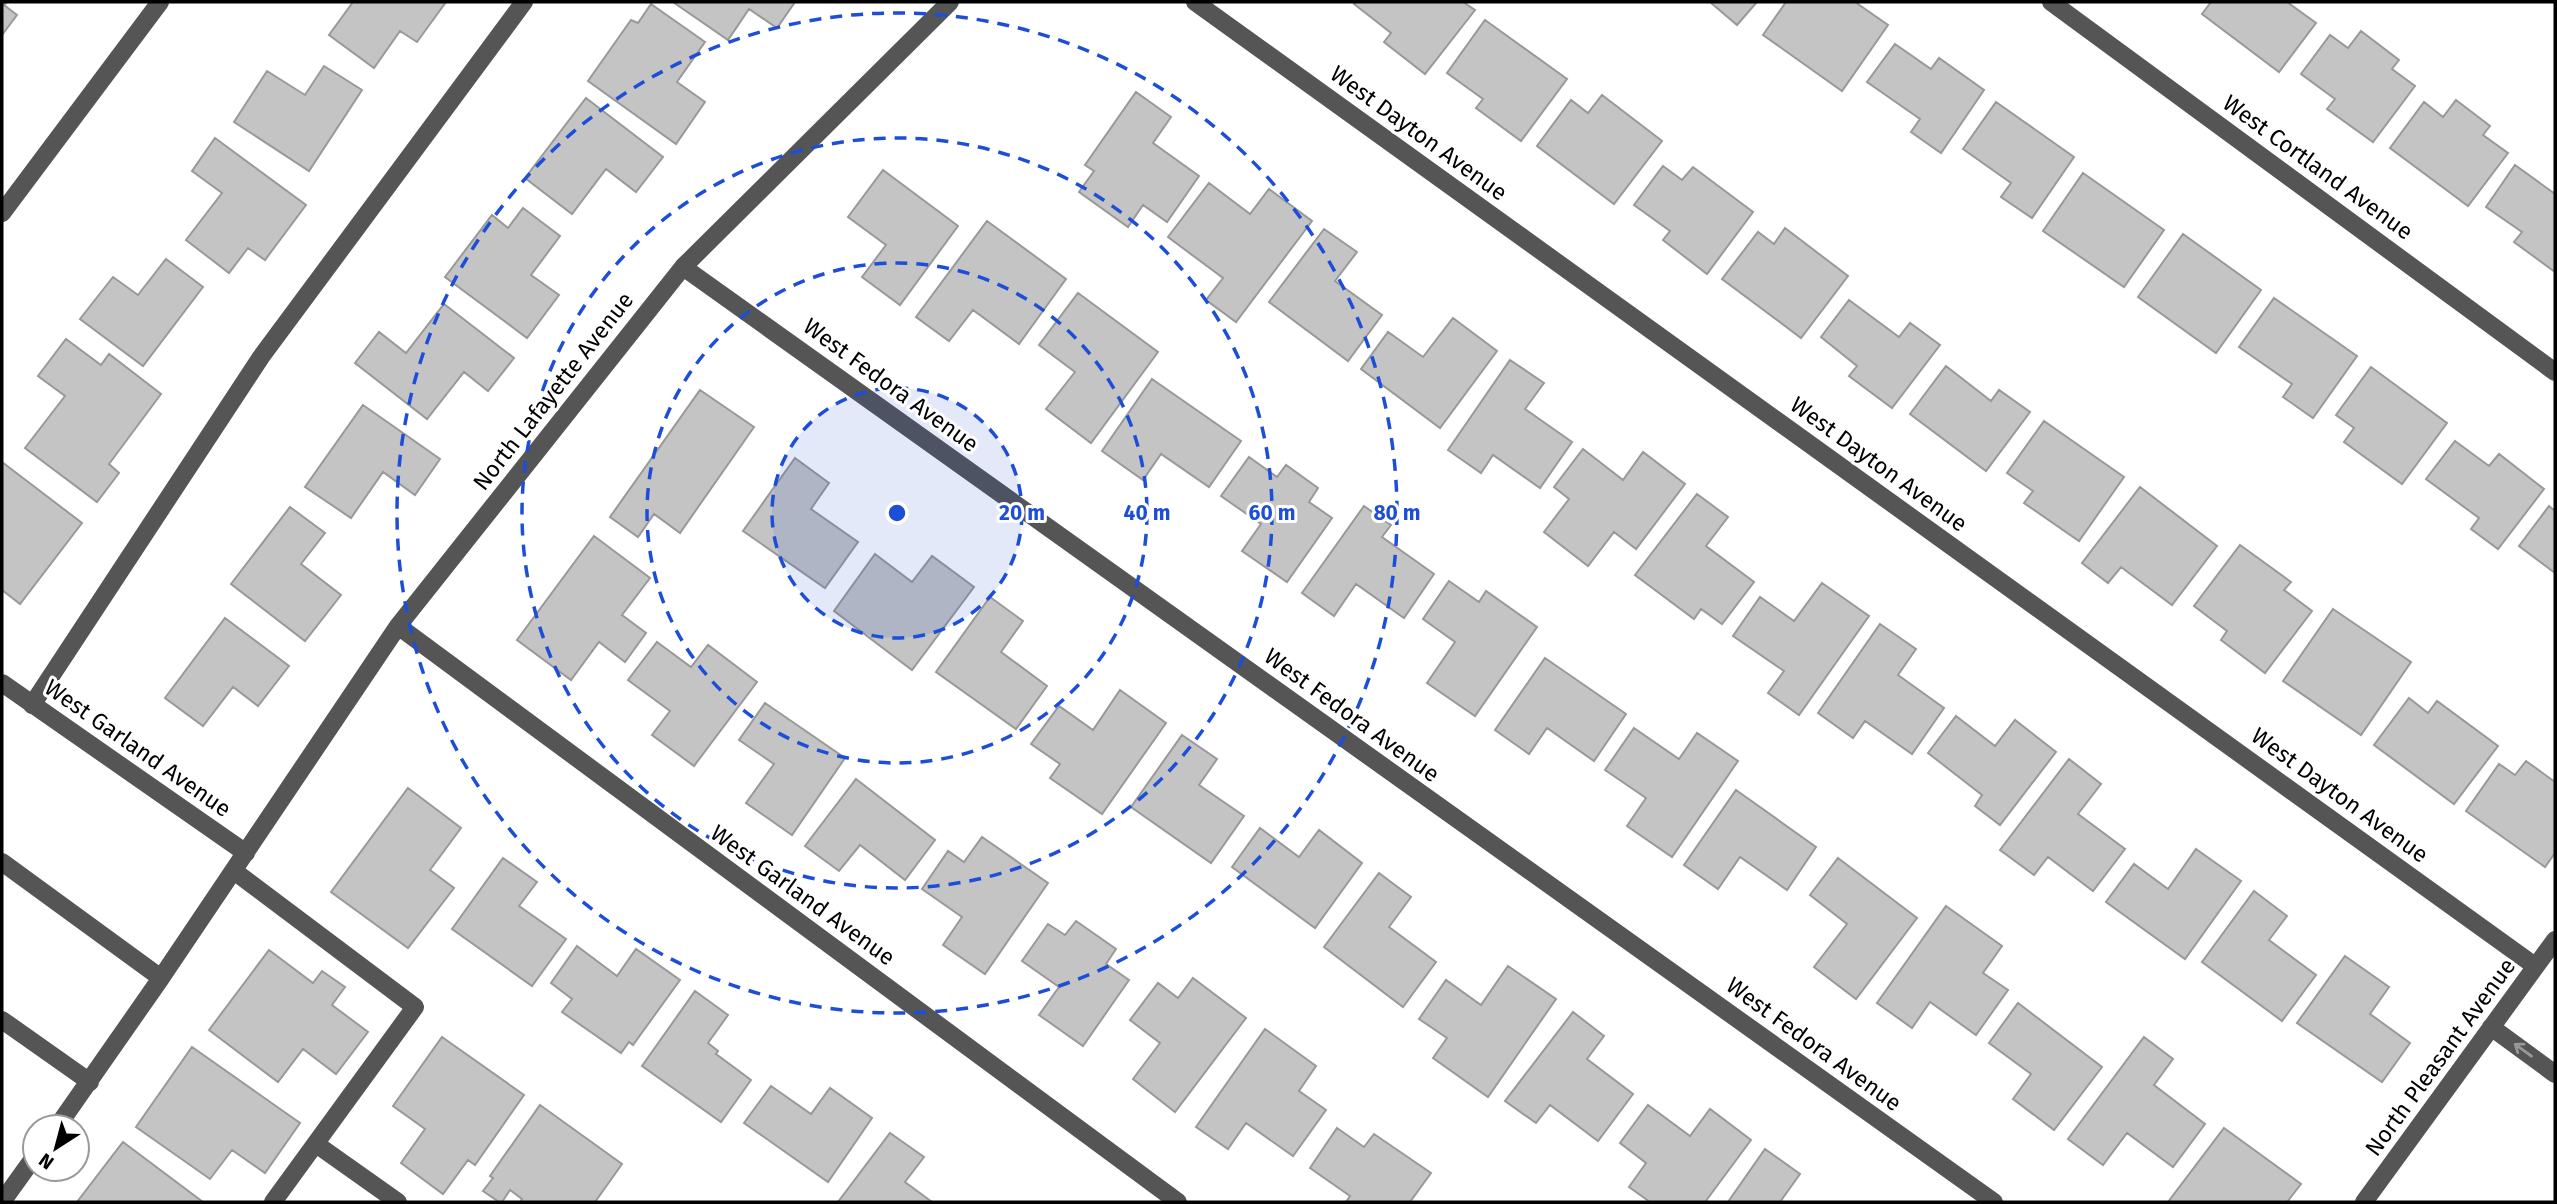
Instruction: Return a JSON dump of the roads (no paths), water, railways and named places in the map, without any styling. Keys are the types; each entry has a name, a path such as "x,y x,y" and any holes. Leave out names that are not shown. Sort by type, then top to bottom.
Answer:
{"street":[{"path":"2,213 160,2"},
{"path":"32,705 261,357 524,2"},
{"name":"North Lafayette Avenue","path":"67,1113 398,626 682,267 950,2"},
{"name":"West Dayton Avenue","path":"1195,2 2535,967"},
{"name":"West Cortland Avenue","path":"2052,2 2555,372"},
{"name":"West Fedora Avenue","path":"682,267 1994,1202"},
{"name":"West Garland Avenue","path":"398,626 1178,1202"},
{"name":"West Garland Avenue","path":"2,683 246,853"},
{"path":"2,862 161,978"},
{"path":"234,871 415,1007 273,1202"},
{"name":"North Pleasant Avenue","path":"2364,1202 2555,940"},
{"path":"2,1020 90,1082"},
{"path":"2491,1027 2555,1073"},
{"path":"316,1144 398,1202"},
{"path":"2,1202 21,1176"}]}
